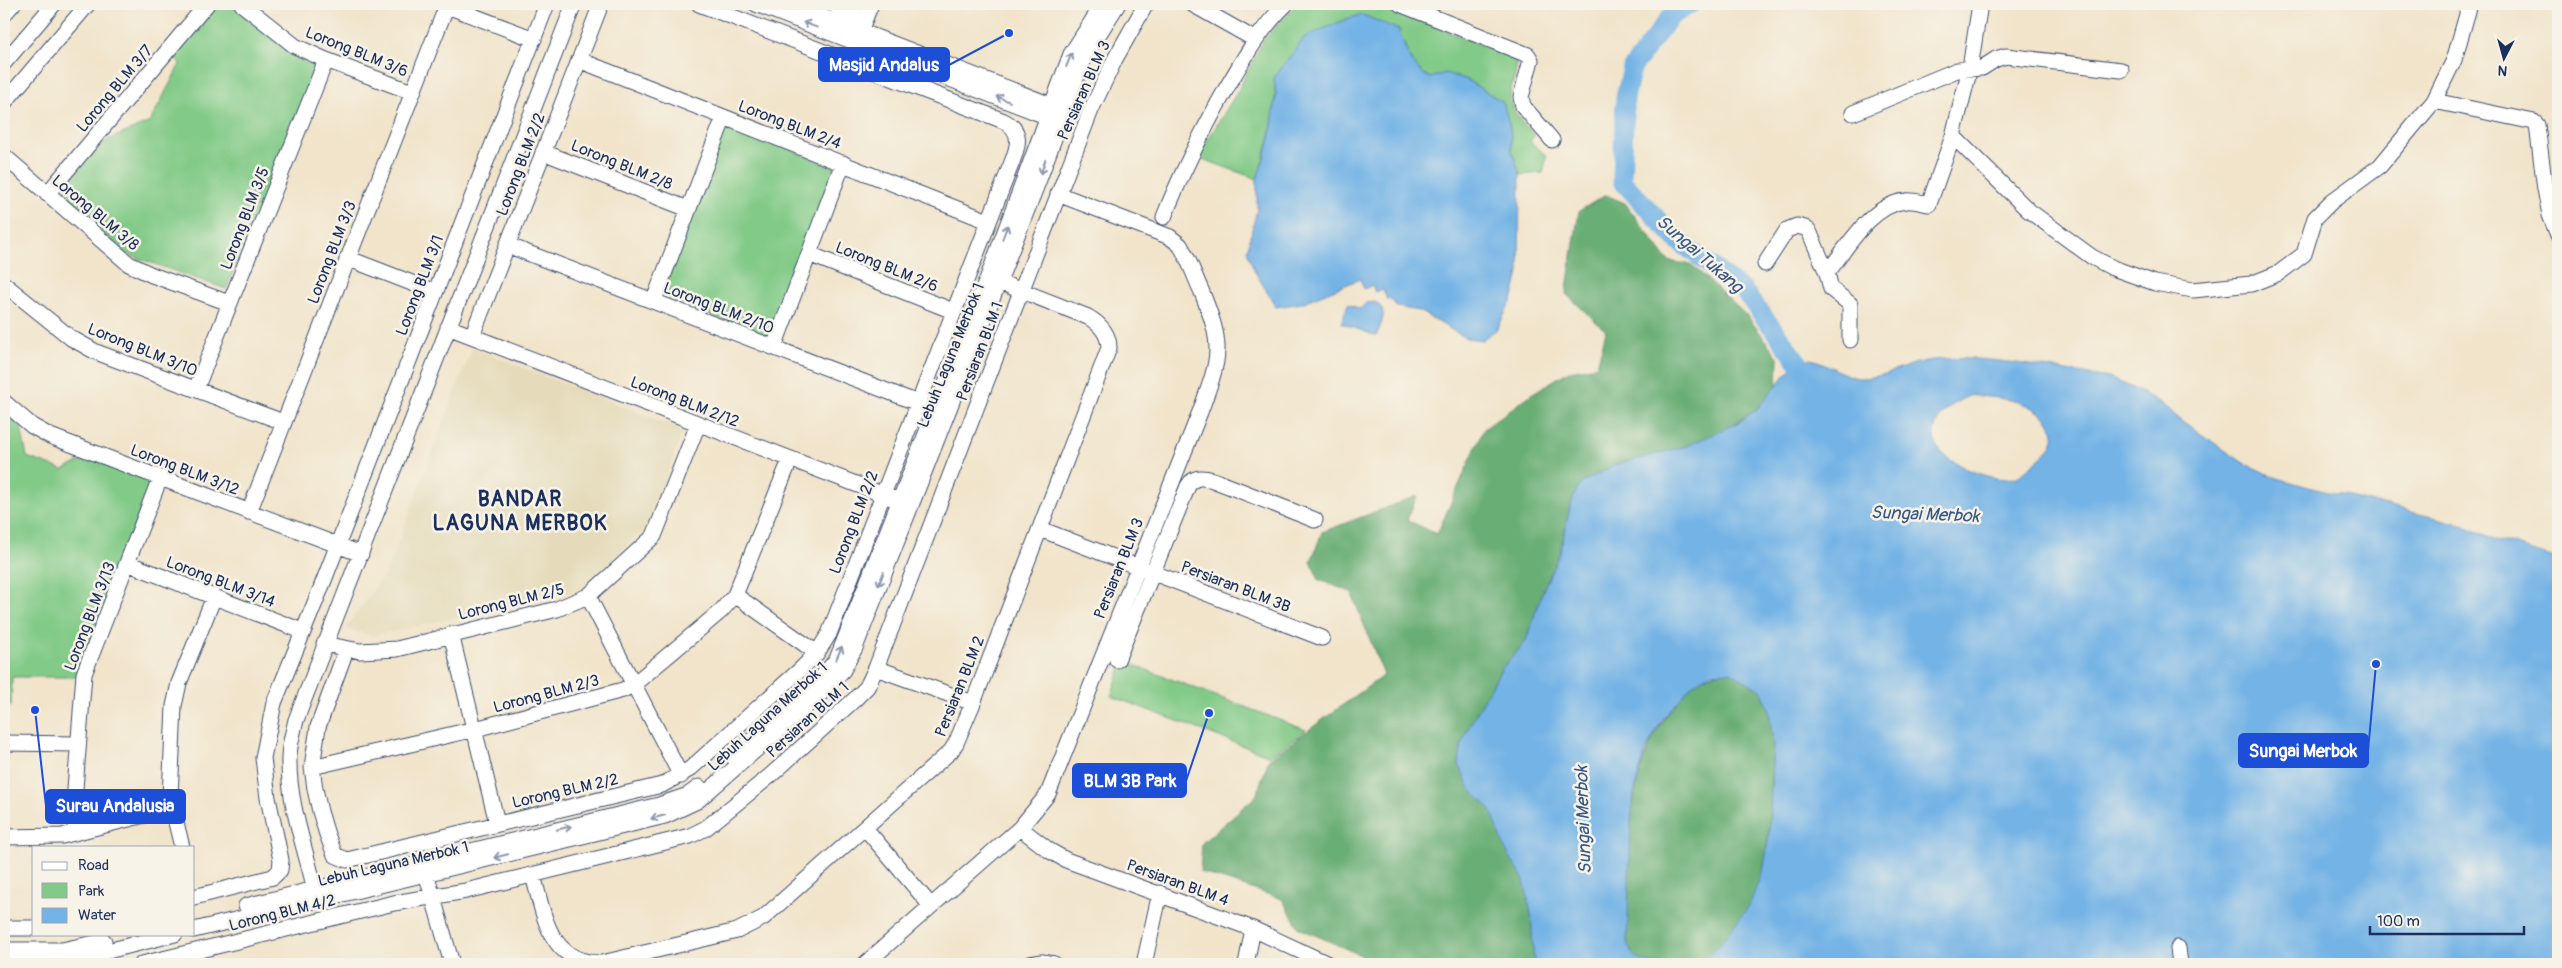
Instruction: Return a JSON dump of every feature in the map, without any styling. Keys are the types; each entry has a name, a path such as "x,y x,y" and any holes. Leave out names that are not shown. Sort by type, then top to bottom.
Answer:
{"street":[{"path":"4,14 12,4"},
{"path":"4,63 54,4"},
{"path":"4,103 88,4"},
{"name":"Lorong BLM 3/7","path":"47,194 207,4"},
{"name":"Lorong BLM 3/6","path":"242,4 296,46 326,60 412,92"},
{"name":"Lorong BLM 3/1","path":"195,894 273,877 280,870 281,860 264,769 264,746 274,703 547,4"},
{"path":"316,894 293,797 289,756 296,720 574,4"},
{"name":"Lorong BLM 2/2","path":"472,336 601,4"},
{"name":"Lorong BLM 2/2","path":"312,767 314,785 329,842 334,855 342,860 353,860 662,785 681,776 817,653 829,634 1018,142 1016,132 1010,124 698,4"},
{"path":"756,4 860,31"},
{"path":"790,4 860,31 1056,114"},
{"path":"834,4 860,31"},
{"path":"834,4 854,4"},
{"path":"860,31 870,4"},
{"name":"Lebuh Laguna Merbok 1","path":"1056,114 1071,54 1103,4"},
{"name":"Lebuh Laguna Merbok 1","path":"195,920 425,868 659,805 688,795 700,787 832,667 904,503 1056,114 1084,58 1118,4"},
{"name":"Persiaran BLM 3","path":"1022,290 1102,84 1146,4"},
{"path":"1192,4 1256,40"},
{"path":"1164,217 1193,148 1256,40 1286,4"},
{"path":"1400,4 1528,55 1531,60 1531,66 1521,97 1523,106 1552,140"},
{"path":"1827,273 1864,227 1881,210 1904,201 1929,204 1953,136 1970,68 1980,4"},
{"path":"1953,136 2028,210 2092,257 2113,268 2155,283 2184,289 2208,290 2251,284 2280,273 2298,259 2306,249 2315,218 2332,201 2380,166 2434,101 2454,60 2470,4"},
{"path":"444,5 534,38"},
{"name":"Lorong BLM 3/3","path":"249,512 444,5"},
{"path":"1852,113 1957,70 1982,68 2001,58 2017,56 2121,70"},
{"name":"Lorong BLM 3/5","path":"196,389 326,60"},
{"name":"Lorong BLM 2/4","path":"579,60 988,221"},
{"path":"2434,101 2534,122 2537,125 2548,206 2558,235"},
{"path":"654,300 724,117"},
{"name":"Lorong BLM 2/8","path":"544,152 688,209"},
{"name":"Lorong BLM 3/8","path":"4,156 129,264 152,275 229,302"},
{"path":"774,347 843,164"},
{"name":"Persiaran BLM 3","path":"865,964 1020,828 1051,787 1211,382 1217,358 1217,334 1180,245 1170,237 1058,194"},
{"path":"1765,264 1782,235 1791,228 1801,226 1809,231 1827,273 1831,289 1850,304 1850,340"},
{"name":"Lorong BLM 2/10","path":"507,245 918,403"},
{"name":"Lorong BLM 2/6","path":"809,254 953,311"},
{"path":"347,258 435,292"},
{"name":"Persiaran BLM 2","path":"533,875 549,931 558,945 579,959 602,963 745,928 763,918 951,751 973,703 1108,353 1109,342 1100,326 1088,317 993,279"},
{"name":"Lorong BLM 3/10","path":"4,284 71,338 96,352 283,422"},
{"name":"Persiaran BLM 1","path":"431,897 533,875 700,832 771,775 862,693 876,668 1022,290"},
{"name":"Lorong BLM 2/12","path":"448,328 904,503"},
{"name":"Lorong BLM 3/12","path":"4,402 41,431 361,554"},
{"name":"Lorong BLM 2/5","path":"324,644 346,650 387,650 557,609 588,596 654,536 698,424"},
{"name":"Lorong BLM 2/3","path":"312,767 475,730 597,698 623,690 634,684 721,611 736,595 790,460"},
{"path":"1117,660 1188,486 1194,479 1199,477 1213,480 1315,520"},
{"name":"Lorong BLM 3/13","path":"75,833 78,744 84,674 160,478"},
{"name":"Persiaran BLM 3B","path":"1040,529 1322,638"},
{"name":"Lorong BLM 3/14","path":"127,563 302,631"},
{"path":"736,595 817,653"},
{"path":"588,596 681,776"},
{"path":"182,846 172,808 170,755 176,694 214,597"},
{"path":"451,634 498,824"},
{"path":"312,767 318,727 346,650"},
{"path":"876,668 973,703"},
{"path":"4,743 78,744"},
{"path":"4,837 47,837 75,833 172,808"},
{"path":"865,828 931,906"},
{"name":"Persiaran BLM 4","path":"1020,828 1050,851 1066,860 1254,928 1328,964"},
{"path":"425,868 431,897 452,964"},
{"path":"1144,964 1160,893"},
{"name":"Lebuh Laguna Merbok 1","path":"195,930 316,894"},
{"name":"Lorong BLM 4/2","path":"142,964 394,903 431,897"},
{"path":"4,928 32,928"},
{"path":"1246,964 1254,928"},
{"path":"4,950 50,951 76,957 130,936"},
{"path":"4,960 76,957 166,936"},
{"path":"2178,948 2180,964"},
{"path":"1030,964 1042,962 1054,964"}],"shaded area":[{"path":"472,348 684,430 647,528 583,589 372,636 345,628 387,572"}],"green space":[{"path":"218,4 231,4 270,38 318,63 226,289 126,254 64,198 67,182 103,142 150,122 180,64 172,55"},
{"path":"1297,4 1378,4 1515,58 1516,70 1511,89 1511,103 1517,115 1535,135 1530,141 1547,156 1543,173 1520,175 1512,151 1510,127 1476,86 1465,79 1445,73 1430,78 1424,74 1410,57 1399,30 1324,30 1305,37 1274,78 1275,104 1273,117 1257,179 1197,157 1236,94 1264,39"},
{"path":"725,124 837,168 772,339 661,296"},
{"path":"1606,195 1625,203 1668,261 1692,265 1749,318 1778,357 1777,388 1756,410 1723,431 1687,446 1614,465 1582,483 1570,507 1560,552 1544,588 1525,643 1502,668 1467,730 1461,748 1459,764 1469,787 1491,810 1513,862 1524,880 1531,913 1534,964 1381,964 1299,928 1282,899 1200,872 1202,843 1256,796 1269,759 1384,675 1351,592 1319,580 1311,562 1322,532 1417,496 1407,520 1437,534 1484,429 1533,393 1569,371 1597,366 1606,331 1566,294 1579,211"},
{"path":"4,413 21,427 27,457 63,470 87,458 152,481 76,677 12,677 11,706 4,706"},
{"path":"1123,661 1306,730 1270,756 1111,696"},
{"path":"1730,672 1752,683 1762,692 1767,702 1772,724 1773,747 1769,823 1766,854 1761,877 1743,917 1734,931 1714,952 1704,958 1688,963 1659,964 1648,962 1635,956 1627,943 1629,848 1631,816 1636,786 1645,757 1658,728 1677,702 1694,684 1705,676"}],"water":[{"path":"1363,15 1399,30 1414,63 1418,69 1430,78 1445,73 1465,79 1503,102 1510,127 1512,151 1520,175 1519,273 1513,298 1497,329 1483,340 1466,338 1419,311 1397,307 1391,299 1387,300 1383,289 1375,292 1372,285 1364,289 1360,279 1301,303 1276,307 1254,270 1247,251 1257,209 1257,179 1270,140 1276,94 1274,78 1305,37 1349,18"},
{"path":"1374,302 1379,305 1383,313 1382,322 1376,336 1341,323 1348,304 1360,309 1366,303"},
{"path":"1810,359 1852,377 1868,378 1926,361 1947,359 1993,360 2109,378 2159,402 2182,421 2242,462 2274,477 2465,525 2496,540 2558,559 2558,964 1673,964 1703,959 1716,949 1749,906 1764,867 1769,834 1773,745 1769,708 1761,690 1730,672 1710,673 1692,685 1662,720 1645,752 1634,792 1631,824 1627,943 1639,960 1660,964 1534,964 1531,913 1524,880 1505,849 1491,810 1469,788 1459,764 1461,748 1467,730 1502,668 1525,643 1544,588 1560,552 1570,507 1576,491 1583,482 1614,465 1687,446 1737,423 1756,410 1787,373 1799,363","holes":["1972,395 2016,401 2036,409 2051,425 2054,433 2054,439 2050,448 2020,475 2008,479 1986,476 1952,461 1938,448 1934,439 1934,430 1937,422 1948,408"]}],"waterway":[{"name":"Sungai Tukang","path":"1691,4 1670,17 1632,68 1625,98 1622,181 1677,240 1744,291 1799,363 1808,385"}],"place":[{"name":"Masjid Andalus","path":"1009,33"},
{"name":"Sungai Merbok","path":"2376,664"},
{"name":"Surau Andalusia","path":"35,710"},
{"name":"BLM 3B Park","path":"1209,713"}],"district":[{"name":"BANDAR LAGUNA MERBOK","path":"520,511"}]}
